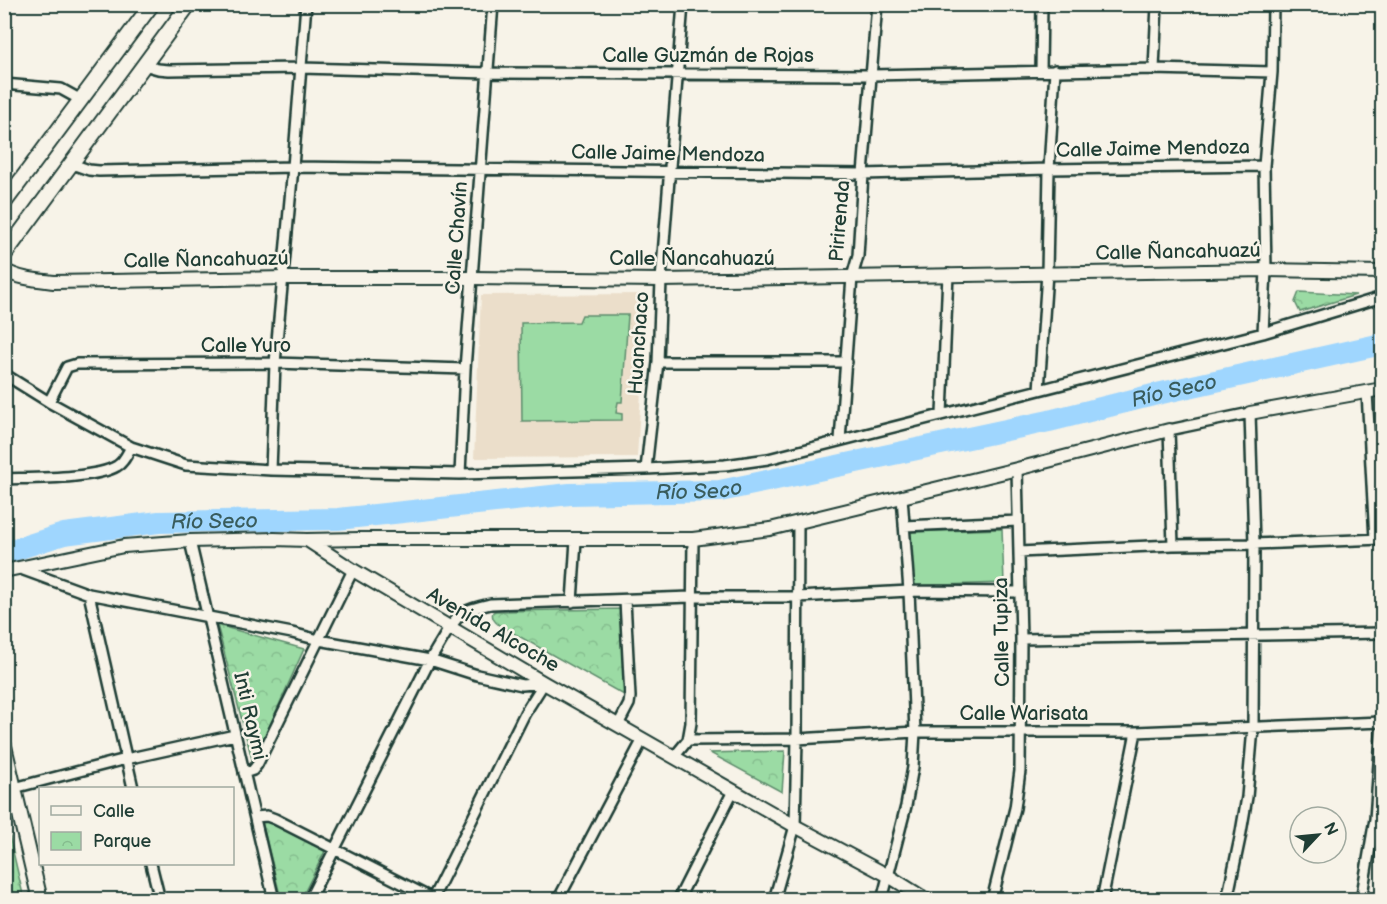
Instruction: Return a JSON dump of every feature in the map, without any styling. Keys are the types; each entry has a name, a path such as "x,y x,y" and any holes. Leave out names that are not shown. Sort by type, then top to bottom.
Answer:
{"main road":[{"path":"4,203 152,4"},
{"path":"4,255 189,4"},
{"path":"4,746 40,900"}],"street":[{"path":"271,470 275,363 294,167 306,4"},
{"name":"Calle Chavín","path":"460,474 465,369 493,4"},
{"name":"Huanchaco","path":"646,469 658,362 661,280 683,4"},
{"name":"Pirirenda","path":"840,440 852,278 858,256 877,4"},
{"path":"1041,70 1042,4"},
{"path":"1154,69 1157,4"},
{"path":"1263,333 1266,270 1264,166 1272,72 1273,4"},
{"name":"Calle Guzmán de Rojas","path":"144,65 169,70 301,68 488,73 872,75 1154,69 1272,72"},
{"path":"1039,390 1047,273 1049,169 1055,70"},
{"path":"4,84 61,89 81,99"},
{"name":"Calle Jaime Mendoza","path":"72,164 99,171 294,167 863,174 1264,166"},
{"name":"Calle Ñancahuazú","path":"4,270 12,275 32,280 54,282 284,278 661,280 1266,270 1383,272"},
{"path":"942,414 948,274"},
{"path":"4,374 130,447 186,465 271,470 460,474 725,465 768,459 1263,333 1383,297"},
{"path":"658,362 846,362"},
{"name":"Calle Yuro","path":"49,402 67,367 71,365 275,363 465,369"},
{"path":"10,569 124,546 190,541 693,539 770,529 1169,430 1383,389"},
{"path":"1019,552 1173,544 1254,544 1379,539 1367,392"},
{"path":"1227,900 1247,796 1253,728 1254,544 1250,413"},
{"path":"1169,430 1173,544"},
{"path":"4,479 74,476 100,472 117,466 125,459 130,447"},
{"name":"Calle Tupiza","path":"992,900 1015,808 1020,771 1021,639 1017,469"},
{"path":"882,900 906,806 913,767 915,732 902,497"},
{"path":"904,526 1018,521"},
{"path":"774,900 795,826 798,522"},
{"path":"674,757 688,740 691,723 693,539"},
{"name":"Avenida Alcoche","path":"307,540 353,570 544,683 795,826 887,875 927,900"},
{"path":"572,602 576,540"},
{"name":"Inti Raymi","path":"190,541 274,900"},
{"path":"10,569 89,594 430,660 477,675 522,685 544,683"},
{"path":"244,773 253,770 257,765 353,570"},
{"path":"309,900 430,660 462,613 491,604 692,597 798,597 909,591 1019,592"},
{"path":"89,594 133,787"},
{"path":"618,725 629,704 630,697 625,600"},
{"path":"1021,639 1383,633"},
{"path":"255,817 267,816 434,899 525,713 544,683"},
{"path":"1361,900 1375,819 1382,722"},
{"name":"Calle Warisata","path":"688,740 797,739 915,732 1136,732 1382,722"},
{"path":"1102,900 1136,732"},
{"path":"14,788 126,759 236,735"},
{"path":"558,900 643,739"},
{"path":"678,900 733,791"},
{"path":"151,865 160,900"}],"shaded area":[{"path":"647,294 637,457 474,458 481,295"}],"green space":[{"path":"1299,292 1356,295 1300,312 1295,302"},
{"path":"582,315 628,315 622,402 618,402 616,413 622,414 622,420 522,421 521,323 579,322"},
{"path":"1002,529 1004,583 911,586 909,532"},
{"path":"622,609 624,695 499,625 493,616 493,612 496,611"},
{"path":"217,625 304,649 253,763"},
{"path":"785,751 782,792 710,753"},
{"path":"5,817 24,899 5,899"},
{"path":"261,818 325,851 301,899 281,899"}],"waterway":[{"name":"Río Seco","path":"4,553 64,534 159,522 338,519 570,494 720,491 1049,421 1157,394 1382,344"}]}
